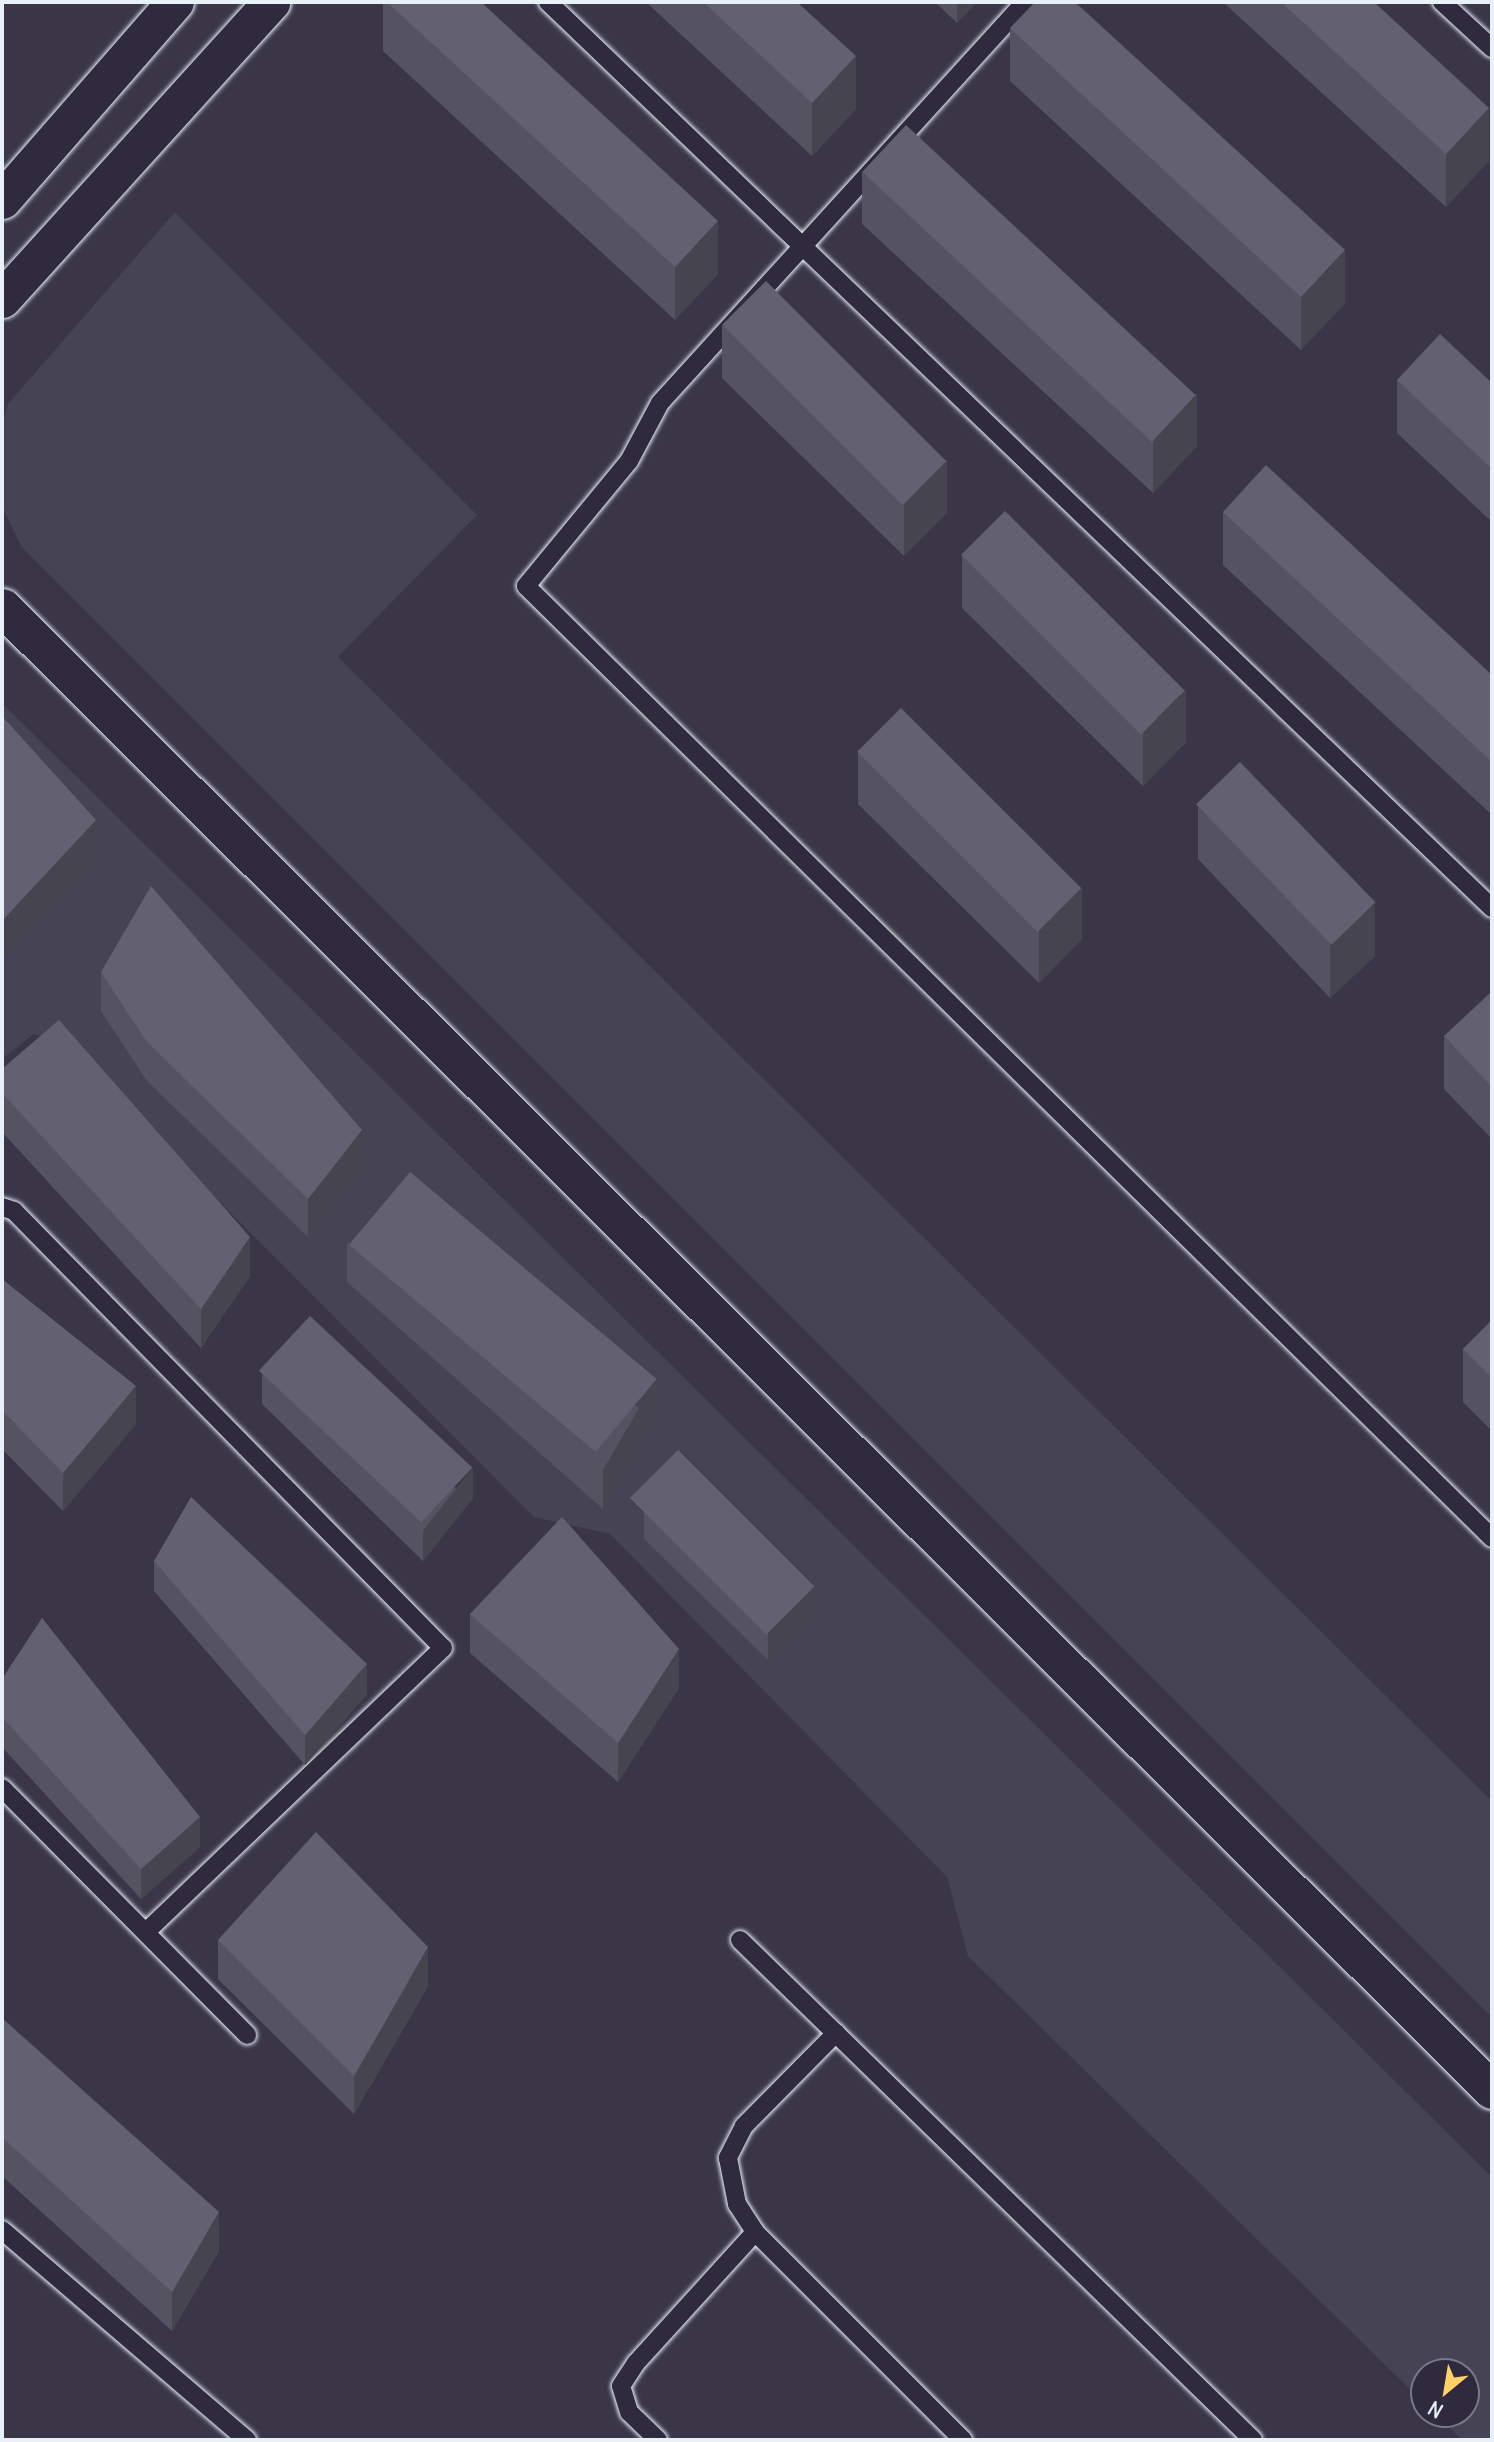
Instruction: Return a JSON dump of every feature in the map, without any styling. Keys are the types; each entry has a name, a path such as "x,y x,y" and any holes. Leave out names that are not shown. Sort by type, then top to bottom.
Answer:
{"street":[{"path":"2,200 175,2"},
{"path":"2,299 271,2"},
{"path":"2,607 1492,2090"}],"lane":[{"path":"548,2 1492,908"},
{"path":"1025,2 660,403 629,461 526,586 1492,1538"},
{"path":"1442,2 1492,48"},
{"path":"2,1208 14,1211 443,1648 146,1932"},
{"path":"2,1788 247,2035"},
{"path":"740,1940 1253,2440"},
{"path":"836,2033 744,2126 728,2158 737,2204 755,2232 963,2440"},
{"path":"2,2230 247,2440"},
{"path":"658,2440 629,2412 621,2386 636,2363 755,2232"}],"shaded area":[{"path":"175,212 477,515 338,657 1492,1801 1492,2017 21,546 2,506 2,423 8,404"},
{"path":"2,703 1492,2177 1492,2440 1462,2440 1450,2428 1480,2428 1480,2358 1410,2358 1410,2389 968,1956 947,1877 610,1534 534,1517 61,1043 34,1034 2,1059"}],"building":[{"path":"387,2 481,2 718,221 675,267"},
{"path":"703,2 797,2 856,56 812,103"},
{"path":"1035,2 1075,2 1345,250 1301,297 1010,28"},
{"path":"1281,2 1374,2 1489,108 1446,154"},
{"path":"906,125 1196,395 1152,442 862,172"},
{"path":"766,281 946,461 902,505 722,325"},
{"path":"1440,334 1492,383 1492,469 1397,380"},
{"path":"1266,465 1492,675 1492,762 1223,512"},
{"path":"1005,511 1185,691 1141,734 961,555"},
{"path":"901,708 1081,888 1037,932 857,752"},
{"path":"2,716 96,820 2,921"},
{"path":"1240,762 1375,902 1332,945 1196,804"},
{"path":"151,886 362,1130 308,1199 147,1042 101,972"},
{"path":"1490,993 1492,996 1492,1087 1444,1036"},
{"path":"59,1020 250,1237 201,1309 2,1093 2,1069"},
{"path":"410,1172 657,1379 596,1452 349,1245"},
{"path":"2,1279 136,1386 63,1473 2,1410"},
{"path":"310,1316 472,1467 421,1522 259,1371"},
{"path":"1492,1320 1492,1378 1463,1349"},
{"path":"678,1450 814,1586 766,1635 630,1498"},
{"path":"191,1497 367,1664 305,1735 154,1561"},
{"path":"562,1517 679,1649 618,1743 470,1614"},
{"path":"42,1618 200,1817 141,1869 2,1717 2,1679"},
{"path":"316,1832 428,1947 354,2076 218,1940"},
{"path":"2,2018 219,2212 172,2292 2,2137"}]}
